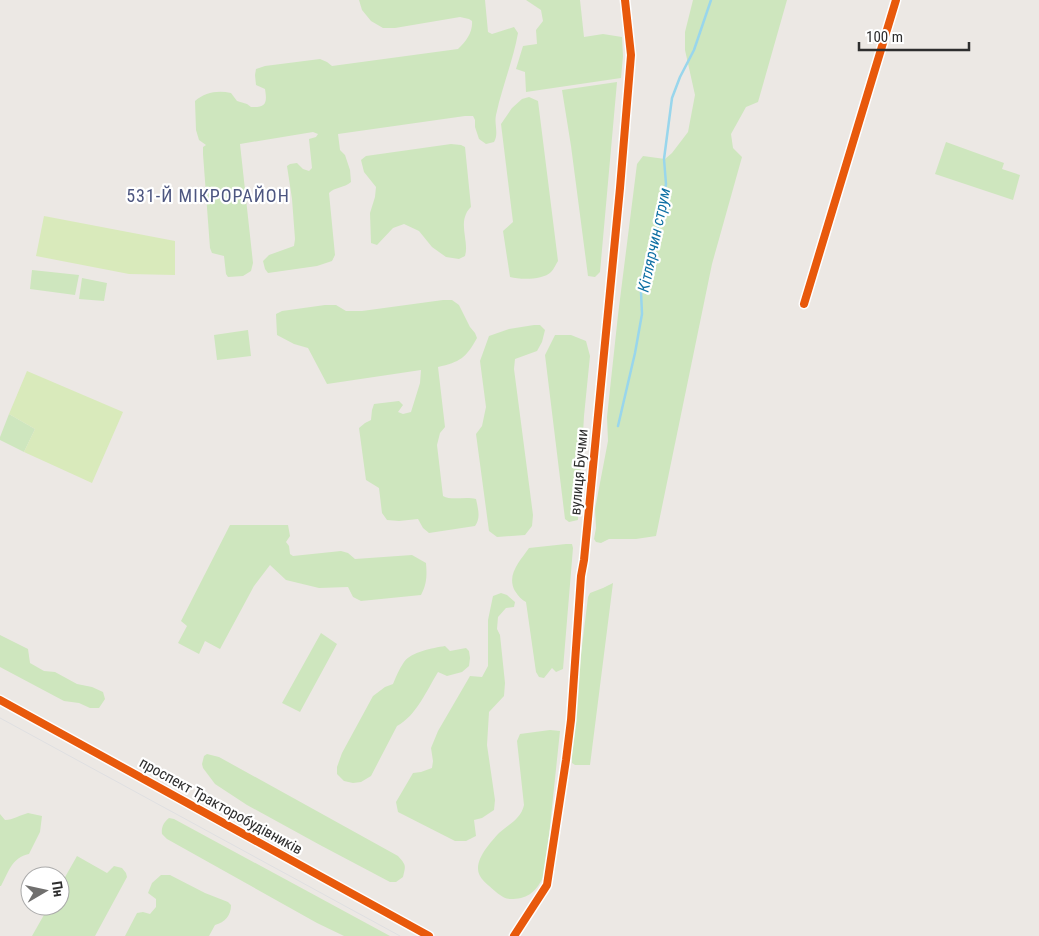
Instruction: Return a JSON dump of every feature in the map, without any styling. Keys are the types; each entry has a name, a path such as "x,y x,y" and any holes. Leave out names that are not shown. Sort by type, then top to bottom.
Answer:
{"street":[{"name":"вулиця Бучми","path":"514,936 547,885 571,720 582,576 631,55 626,0"},
{"path":"804,304 896,0"},
{"name":"проспект Тракторобудівників","path":"0,700 429,936"}],"green space":[{"path":"359,0 485,0 488,32 492,34 514,27 518,33 496,115 496,136 494,142 486,144 479,139 473,116 338,134 340,150 345,155 350,170 351,182 329,193 335,255 332,261 317,266 268,273 263,261 269,255 294,246 292,199 287,166 297,163 303,169 309,171 312,168 309,139 316,137 318,134 313,132 240,144 253,263 251,271 243,276 228,277 224,256 212,253 210,248 203,154 203,147 206,145 199,140 196,130 195,101 207,94 226,92 231,93 237,101 251,107 260,106 266,101 266,94 265,89 256,85 256,69 265,66 320,59 332,66 458,49 470,33 472,21 460,17 395,28 383,28 371,21 362,10"},
{"path":"526,0 580,0 584,37 603,34 622,37 621,78 526,92 525,72 516,69 523,46 537,44 536,30 543,21 541,10"},
{"path":"693,0 787,0 758,102 746,107 731,134 733,148 742,157 712,264 656,536 636,539 609,539 601,543 596,542 594,539 596,528 595,509 608,441 607,417 637,164 643,156 665,159 688,132 695,95 685,50 685,32"},
{"path":"617,82 600,272 595,277 588,276 562,90"},
{"path":"529,97 538,101 558,261 552,271 543,277 520,279 510,277 503,231 513,222 501,124 512,108 522,99"},
{"path":"946,142 1004,163 1002,169 1020,175 1013,200 935,174"},
{"path":"451,144 465,147 471,207 464,219 465,256 459,259 446,257 432,247 419,231 404,224 393,228 377,245 371,243 370,213 376,187 364,172 361,160 366,156"},
{"path":"44,216 175,241 175,275 129,274 36,256"},
{"path":"32,270 79,275 75,295 30,289"},
{"path":"82,278 107,283 104,301 79,299"},
{"path":"452,300 459,305 477,338 462,358 438,367 445,427 440,433 437,445 443,496 476,499 478,517 475,526 429,533 423,528 418,519 387,520 382,513 379,488 366,480 359,428 371,420 374,404 399,401 403,405 398,412 403,414 411,412 420,383 421,370 327,384 308,348 294,344 277,335 276,314 282,311 325,305 336,305 346,311 362,311"},
{"path":"540,325 545,330 542,342 537,351 515,359 514,369 533,515 532,526 525,535 497,537 489,531 476,434 482,426 486,407 480,361 489,336 509,329"},
{"path":"248,330 251,356 217,360 214,335"},
{"path":"555,335 571,335 586,341 590,356 584,416 578,520 569,522 565,519 545,355"},
{"path":"27,371 123,412 92,483 24,452 35,429 9,414"},
{"path":"9,414 35,429 24,452 0,440"},
{"path":"230,525 288,525 290,536 286,542 289,546 290,554 293,556 341,551 348,553 355,559 412,555 426,563 424,587 421,595 361,601 353,597 348,587 319,588 286,580 270,565 254,586 220,649 205,641 199,654 178,643 187,626 181,621"},
{"path":"572,544 573,548 563,669 556,672 552,668 544,678 539,677 536,672 526,602 515,591 512,579 515,568 529,548"},
{"path":"613,583 590,765 575,765 572,763 571,750 588,597 590,593"},
{"path":"501,593 507,595 515,602 514,607 506,608 498,617 497,629 500,635 505,683 504,696 489,712 487,745 495,800 494,810 482,818 474,820 476,836 466,841 455,841 398,812 396,802 413,773 432,768 431,748 438,731 470,676 482,677 488,666 488,620 493,596"},
{"path":"321,633 337,644 300,712 282,703"},
{"path":"0,635 28,649 30,663 44,671 55,672 77,684 92,687 103,692 105,699 99,708 90,708 79,703 64,701 0,667"},
{"path":"445,646 450,651 466,648 469,651 469,666 462,672 447,676 438,672 410,716 397,726 371,776 361,782 344,781 337,774 337,767 342,753 373,696 385,687 393,684 407,659 423,651"},
{"path":"550,730 560,731 545,874 538,886 529,895 508,899 499,895 483,881 478,871 478,865 483,853 491,842 517,818 524,805 517,741 520,734"},
{"path":"207,754 219,757 398,856 405,865 403,877 396,882 390,882 247,805 215,784 203,768 204,756"},
{"path":"28,813 42,816 40,832 29,854 18,858 0,886 0,814 5,820"},
{"path":"169,818 390,936 344,936 317,923 167,839 162,834 162,829 164,823"},
{"path":"77,856 107,873 114,866 122,868 127,877 95,936 32,936 43,916 70,916 70,868"},
{"path":"161,875 170,875 205,893 228,902 231,905 229,915 222,922 215,925 209,936 125,936 137,913 150,914 156,907 156,899 148,893 152,883"}],"waterway":[{"name":"Кітлярчин струм","path":"618,426 642,314 641,292 651,261 666,184 664,159 672,98 694,50 711,0"}],"tram line":[{"path":"0,718 400,936"}],"cycle path":[{"path":"514,936 547,885 571,720 581,576 620,188 631,55 625,0"},
{"path":"804,304 896,0"},
{"path":"0,700 429,936"}],"district":[{"name":"531-Й МІКРОРАЙОН","path":"208,195"}]}
